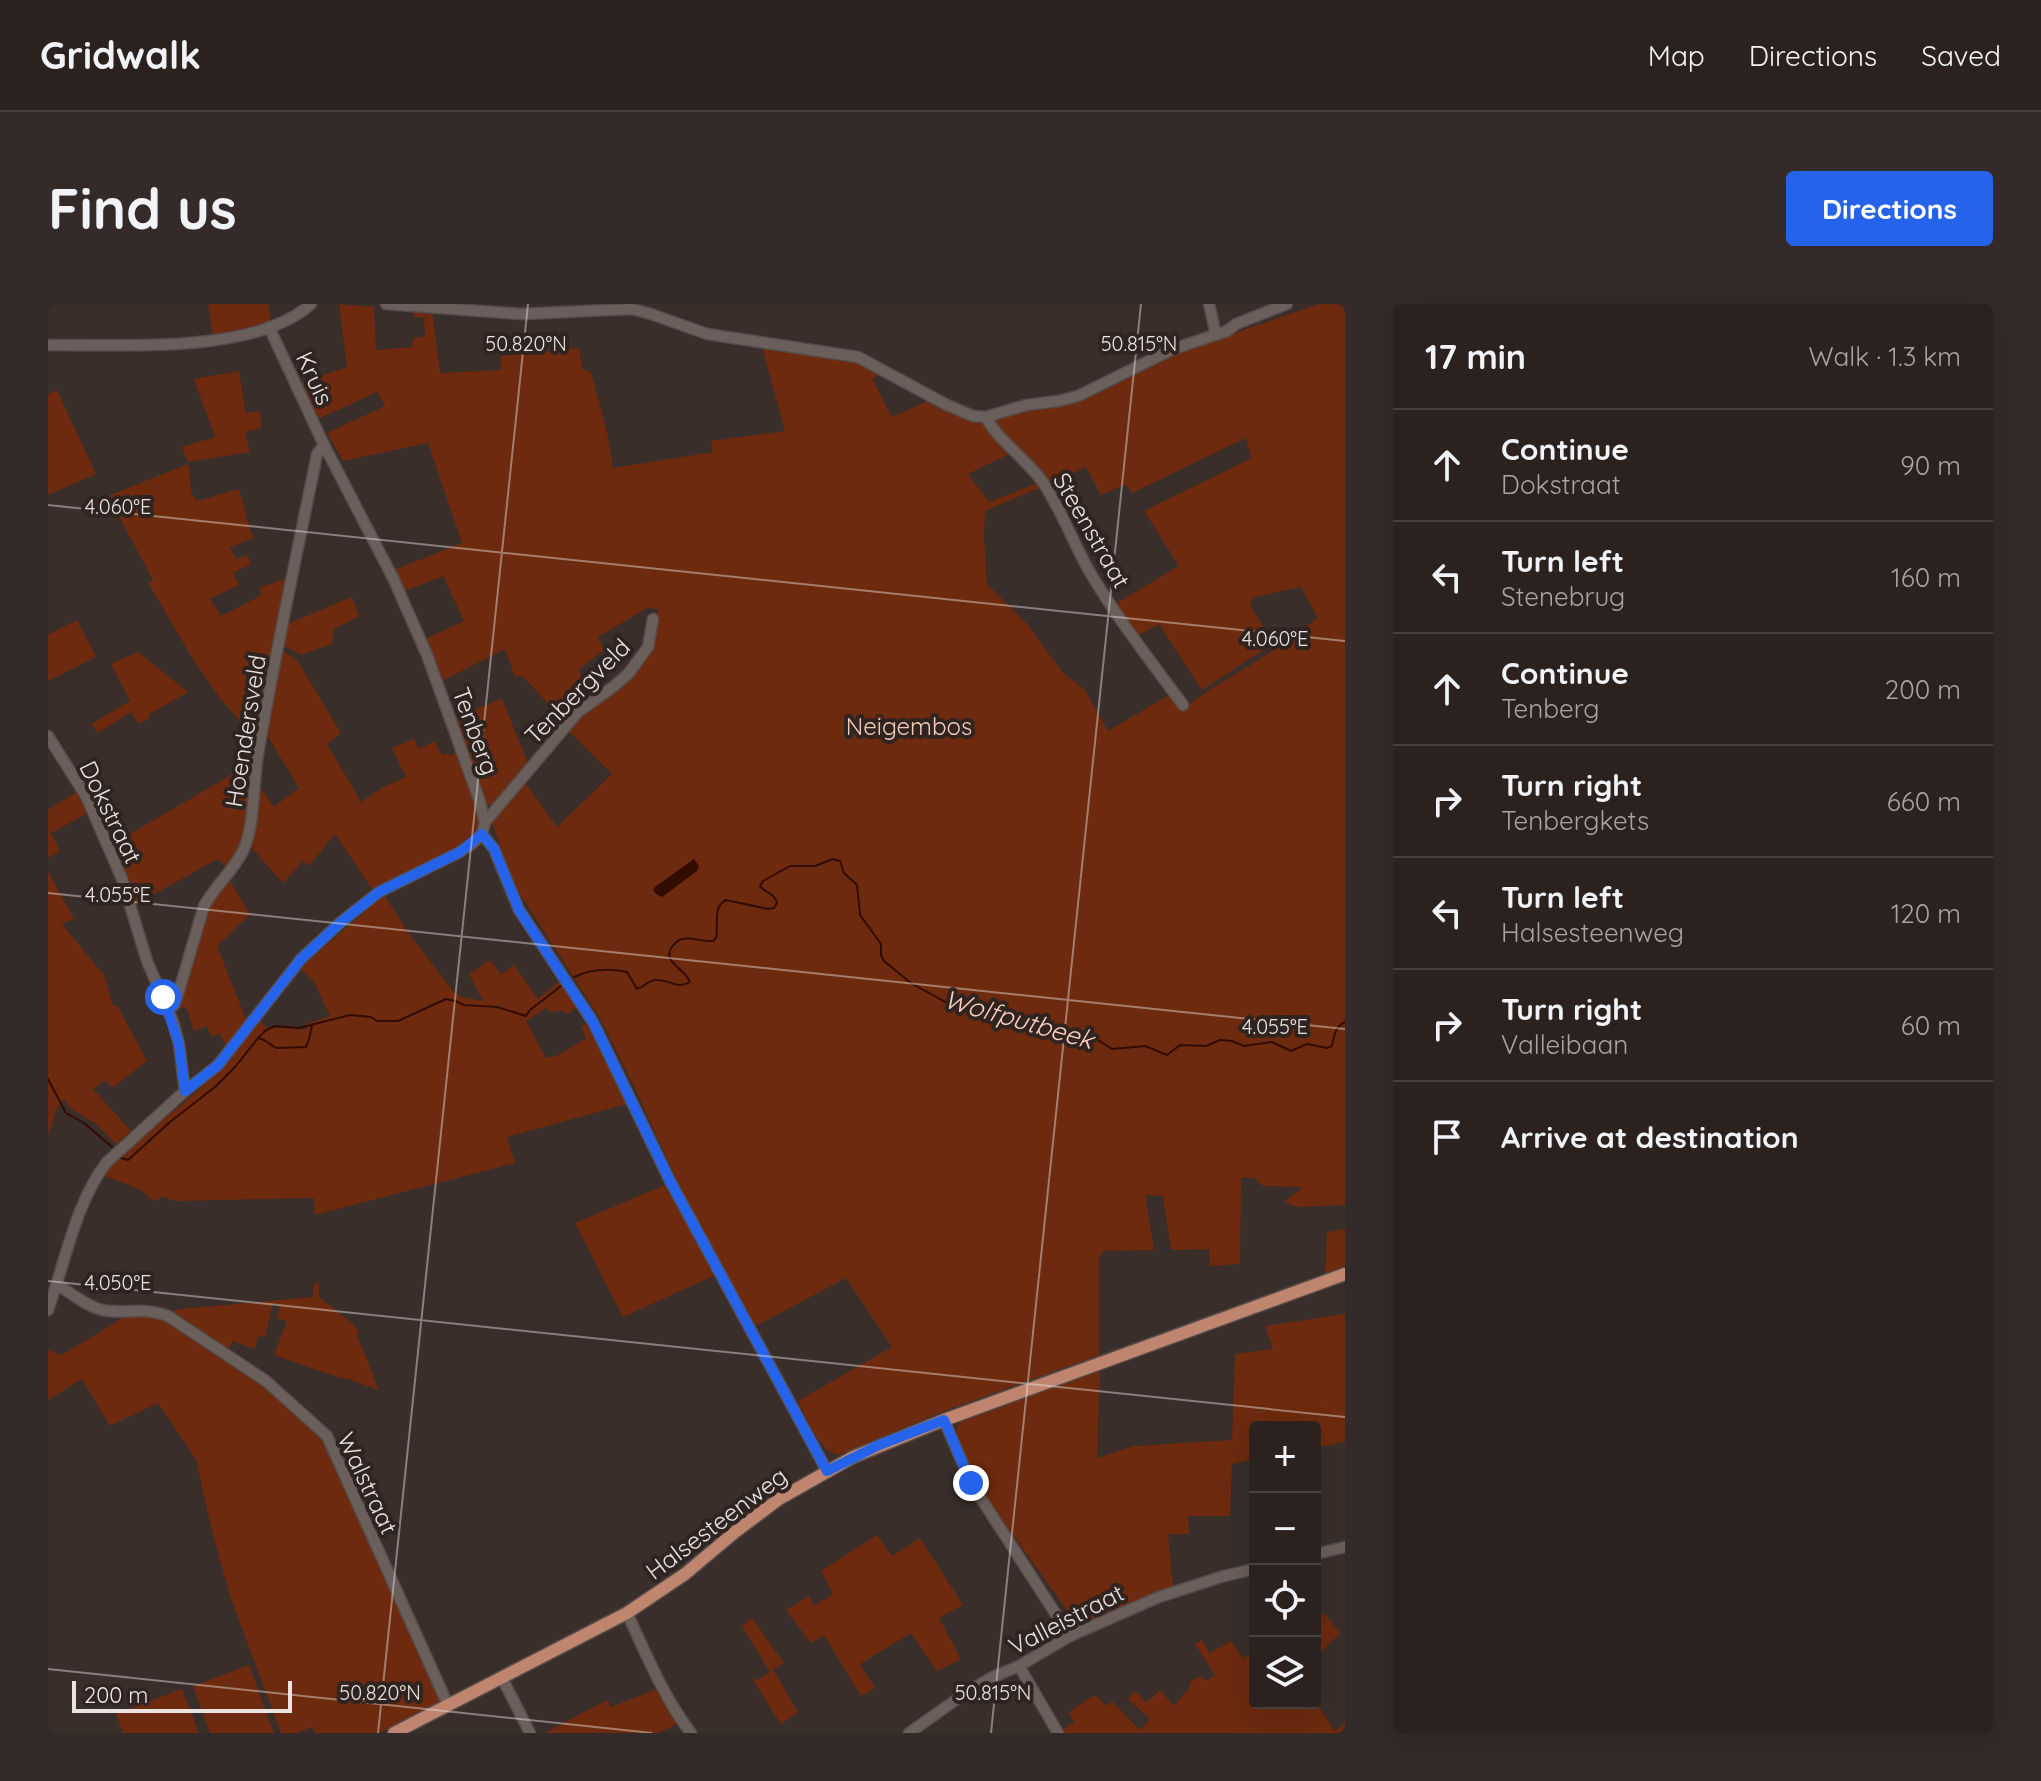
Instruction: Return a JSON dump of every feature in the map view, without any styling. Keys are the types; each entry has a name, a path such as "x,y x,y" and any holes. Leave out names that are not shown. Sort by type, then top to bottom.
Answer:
{"main road":[{"name":"Halsesteenweg","path":"394,1733 627,1613 685,1574 779,1499 879,1445 1345,1274"}],"street":[{"path":"48,345 188,344 245,335 288,319 311,304"},
{"path":"386,304 551,314 632,309 707,334 858,357 947,405 973,416 986,417 1026,405 1078,396 1173,349 1216,335 1287,304"},
{"path":"1209,304 1216,335"},
{"name":"Kruis","path":"269,327 324,445"},
{"name":"Steenstraat","path":"986,417 1038,476 1099,586 1183,705"},
{"name":"Tenberg","path":"324,445 393,578 427,655 485,822"},
{"name":"Hoendersveld","path":"169,1010 178,994 204,906 243,852 246,843 257,756 317,454 324,445"},
{"name":"Tenbergveld","path":"485,822 571,719 628,674 648,647 653,619"},
{"name":"Dokstraat","path":"48,736 84,792 122,879 147,961 169,1010 179,1044 185,1091"},
{"path":"48,1310 82,1206 107,1162 218,1065 301,959 341,922 379,892 460,852 482,834 485,822"},
{"path":"482,834 494,849 519,910 593,1022 670,1181 827,1471"},
{"name":"Walstraat","path":"57,1285 95,1308 106,1311 153,1310 168,1316 266,1381 327,1436 448,1705"},
{"path":"944,1420 971,1483 1070,1636"},
{"path":"1321,1553 1345,1547"},
{"name":"Valleistraat","path":"909,1733 967,1692 1070,1636 1159,1597 1249,1570"},
{"path":"627,1613 658,1677 691,1733"},
{"path":"1019,1666 1058,1733"},
{"path":"502,1678 530,1733"}],"green space":[{"path":"208,304 268,304 271,321 213,335"},
{"name":"Neigembos","path":"339,304 374,307 376,350 413,347 413,338 425,336 424,318 414,317 413,309 432,311 440,373 501,370 501,356 579,348 583,370 591,372 613,468 713,452 711,441 785,431 762,347 857,360 885,374 872,378 891,416 929,400 984,425 1013,452 968,474 989,502 1035,484 1029,474 1031,471 1057,511 1053,513 1039,488 985,511 987,584 1028,625 1062,672 1085,690 1108,731 1169,695 1181,707 1188,704 1318,618 1301,587 1254,597 1250,605 1274,643 1202,690 1159,624 1136,637 1114,605 1179,566 1144,511 1251,458 1246,438 1132,493 1126,484 1101,495 1086,467 1048,486 995,426 995,421 1022,410 1059,404 1148,363 1319,304 1345,304 1345,1205 1297,1207 1284,1202 1303,1187 1263,1186 1254,1178 1241,1177 1240,1264 1210,1266 1209,1249 1171,1250 1163,1196 1145,1195 1154,1250 1104,1251 1099,1259 1099,1355 942,1412 839,1455 825,1448 798,1401 892,1347 846,1278 756,1326 682,1191 600,1018 513,883 492,822 523,780 557,827 612,774 565,728 631,677 654,638 658,609 647,608 598,637 604,650 579,669 583,698 564,721 526,680 519,675 515,677 505,649 442,681 424,640 464,621 443,576 402,592 394,570 462,543 428,443 343,461 327,433 385,406 377,392 318,419 300,383 347,367"},
{"path":"239,371 246,413 259,411 262,428 245,432 250,452 188,462 182,447 215,437 194,379"},
{"path":"57,390 96,474 48,495 48,394"},
{"path":"188,464 191,488 197,501 239,489 254,538 230,547 236,559 247,555 251,564 233,573 239,585 210,599 221,616 262,595 259,588 287,578 254,749 248,811 235,854 227,868 218,859 134,905 113,844 248,763 249,735 246,728 194,661 148,583 153,580 108,496"},
{"path":"352,597 359,616 334,629 332,644 301,655 281,644 285,625"},
{"path":"77,620 96,657 48,681 48,635"},
{"path":"280,649 297,660 341,733 327,744 361,802 383,787 406,777 392,748 414,739 419,749 435,741 442,755 448,753 450,756 458,752 478,818 474,834 455,849 374,892 335,834 309,866 303,861 283,883 250,846 255,828 258,784 274,807 299,788 264,730"},
{"path":"138,652 188,692 148,715 150,718 139,724 131,712 98,733 91,724 130,701 111,664"},
{"path":"502,699 528,763 494,803 487,805 456,717"},
{"path":"80,790 90,812 51,833 60,851 48,858 48,810"},
{"path":"48,871 74,919 62,924 104,975 113,1006 117,1005 147,1061 112,1088 106,1080 93,1089 131,1131 116,1144 96,1124 70,1108 64,1099 57,1108 48,1136"},
{"path":"230,881 250,914 217,946 247,1022 227,1048 220,1034 211,1036 207,1026 194,1031 186,1007 180,1009 204,919 218,893"},
{"path":"384,895 412,938 454,992 462,997 483,1001 469,974 490,960 501,975 514,965 538,999 560,981 576,1008 568,1014 551,1012 546,1008 526,1021 546,1058 558,1055 586,1039 581,1026 586,1024 627,1104 507,1137 515,1163 315,1215 314,1198 175,1201 162,1196 155,1202 141,1190 103,1175 135,1143 211,1078 259,1020 266,1027 307,1030 306,1024 330,1016 314,982 300,968"},
{"path":"665,1185 716,1275 623,1317 575,1223"},
{"path":"1345,1229 1345,1266 1325,1273 1327,1232"},
{"path":"319,1283 319,1297 359,1332 357,1335 379,1390 274,1355 287,1321 277,1318 280,1305 273,1304 265,1337 258,1336 255,1349 232,1341 228,1352 168,1312 313,1297 314,1284"},
{"path":"140,1313 165,1319 266,1386 318,1432 439,1697 438,1703 379,1733 315,1733 312,1727 297,1733 281,1733 230,1596 196,1459 158,1403 110,1426 82,1379 48,1400 48,1350 62,1355 130,1314"},
{"path":"1345,1314 1345,1442 1321,1447 1321,1421 1249,1421 1249,1460 1232,1464 1230,1516 1188,1516 1189,1534 1168,1534 1173,1588 1081,1624 1076,1623 973,1479 956,1439 960,1422 1100,1371 1097,1458 1134,1446 1232,1440 1235,1354 1273,1349 1265,1326"},
{"path":"877,1535 892,1556 920,1538 963,1605 939,1618 961,1659 937,1671 911,1633 860,1664 875,1688 861,1696 824,1635 811,1643 786,1610 809,1596 814,1606 833,1594 821,1571"},
{"path":"1325,1614 1340,1633 1321,1652 1321,1637 1321,1615"},
{"path":"752,1618 784,1663 773,1670 798,1712 781,1724 752,1679 770,1672 742,1626"},
{"path":"1202,1640 1210,1653 1231,1641 1243,1658 1249,1654 1249,1709 1320,1709 1335,1731 1345,1723 1345,1733 1062,1733 1074,1722 1069,1712 1095,1695 1107,1706 1112,1701 1140,1730 1150,1719 1128,1699 1135,1691 1146,1703 1160,1690 1174,1706 1191,1681 1201,1676 1207,1681 1215,1675 1195,1644"},
{"path":"249,1665 274,1733 210,1733 193,1686"},
{"path":"660,1688 679,1723 658,1733 545,1733 607,1700 611,1707"},
{"path":"182,1689 199,1733 123,1733 116,1714"}],"shaded area":[{"path":"694,859 699,866 697,871 662,897 656,894 653,890 655,887"}],"waterway":[{"name":"Wolfputbeek","path":"574,977 600,970 627,972 637,989 653,980 677,985 690,982 670,957 669,952 675,943 682,939 713,941 716,938 717,912 726,900 774,908 776,899 760,886 763,881 790,866 815,866 833,859 840,861 844,873 857,885 860,915 881,944 884,961 911,983 947,1003 985,1010 1052,1032 1095,1038 1112,1049 1145,1046 1167,1055 1180,1045 1206,1046 1220,1040 1244,1046 1272,1042 1291,1051 1307,1044 1327,1048 1332,1046 1337,1029 1345,1022"},
{"name":"Wolfputbeek","path":"121,1158 128,1160 215,1087 258,1038 275,1026 299,1028 350,1015 371,1017 377,1021 398,1021 446,999 464,1005 497,1007 526,1016 561,986"},
{"path":"258,1038 276,1048 306,1047 312,1026"},
{"name":"Wolfputbeek","path":"48,1079 66,1113 84,1123 112,1147"}],"route":[{"path":"163,997 179,1044 185,1091 218,1065 301,959 341,922 379,892 460,852 482,834 494,849 519,910 593,1022 670,1181 827,1471 879,1445 944,1420 971,1483"}]}
